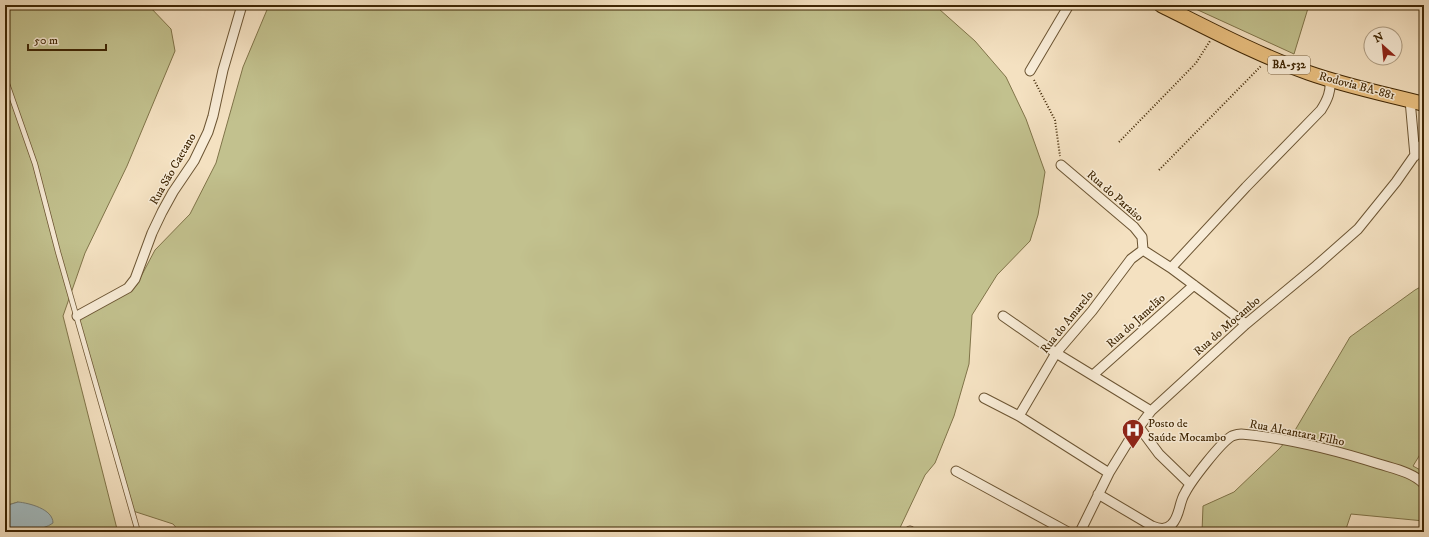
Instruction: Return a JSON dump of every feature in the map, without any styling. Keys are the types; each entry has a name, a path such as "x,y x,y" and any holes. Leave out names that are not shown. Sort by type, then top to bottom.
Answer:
{"main road":[{"name":"Rodovia BA-881","path":"1161,5 1216,32 1292,66 1364,90 1424,104"}],"street":[{"name":"Rua São Caetano","path":"77,316 129,287 137,273 152,233 162,212 194,160 208,132 223,70 242,5"},
{"path":"1030,71 1069,5"},
{"path":"1171,268 1246,187 1321,110 1331,89 1330,79"},
{"path":"1410,100 1415,156"},
{"name":"Rua do Mocambo","path":"1080,532 1109,473 1151,411 1246,324 1358,229 1381,201 1424,142"},
{"name":"Rua do Paraiso","path":"1062,165 1134,227 1142,237 1142,250"},
{"path":"1142,250 1171,268 1246,324"},
{"name":"Rua do Amarelo","path":"1019,416 1056,353 1092,311 1128,262 1142,250"},
{"name":"Rua do Jamelão","path":"1093,375 1194,285"},
{"path":"1003,316 1056,353 1151,411"},
{"path":"984,398 1019,416 1109,473"},
{"path":"1139,427 1159,454 1190,484"},
{"name":"Rua Alcantara Filho","path":"1098,494 1152,526 1162,529 1168,527 1175,520 1184,493 1190,484 1222,444 1232,436 1241,434 1304,444 1351,455 1406,472 1424,484"},
{"path":"956,471 1068,532"}],"lane":[{"path":"5,78 35,164 58,252 138,532"}],"path":[{"path":"1119,142 1196,63 1216,32"},
{"path":"1159,170 1270,57"},
{"path":"1030,71 1055,120 1062,165"}],"shaded area":[{"path":"5,5 148,5 171,29 175,51 127,166 85,253 63,316 117,529 110,532 17,532 46,527 18,502 5,506"},
{"path":"269,5 933,5 939,9 975,41 1006,77 1026,119 1045,172 1038,215 1030,241 997,275 972,315 969,364 954,416 935,463 925,475 898,532 180,532 173,524 133,511 76,312 136,286 155,250 190,214 216,163 243,67"},
{"path":"1187,5 1309,5 1294,54"},
{"path":"1424,285 1424,448 1413,466 1424,472 1424,521 1351,514 1345,532 1202,532 1203,506 1234,492 1279,449 1294,432 1350,337"}],"water":[{"path":"18,502 34,505 45,510 52,518 53,523 43,528 5,532 5,506"}],"place":[{"name":"Posto de Saúde Mocambo","path":"1133,450"}]}
